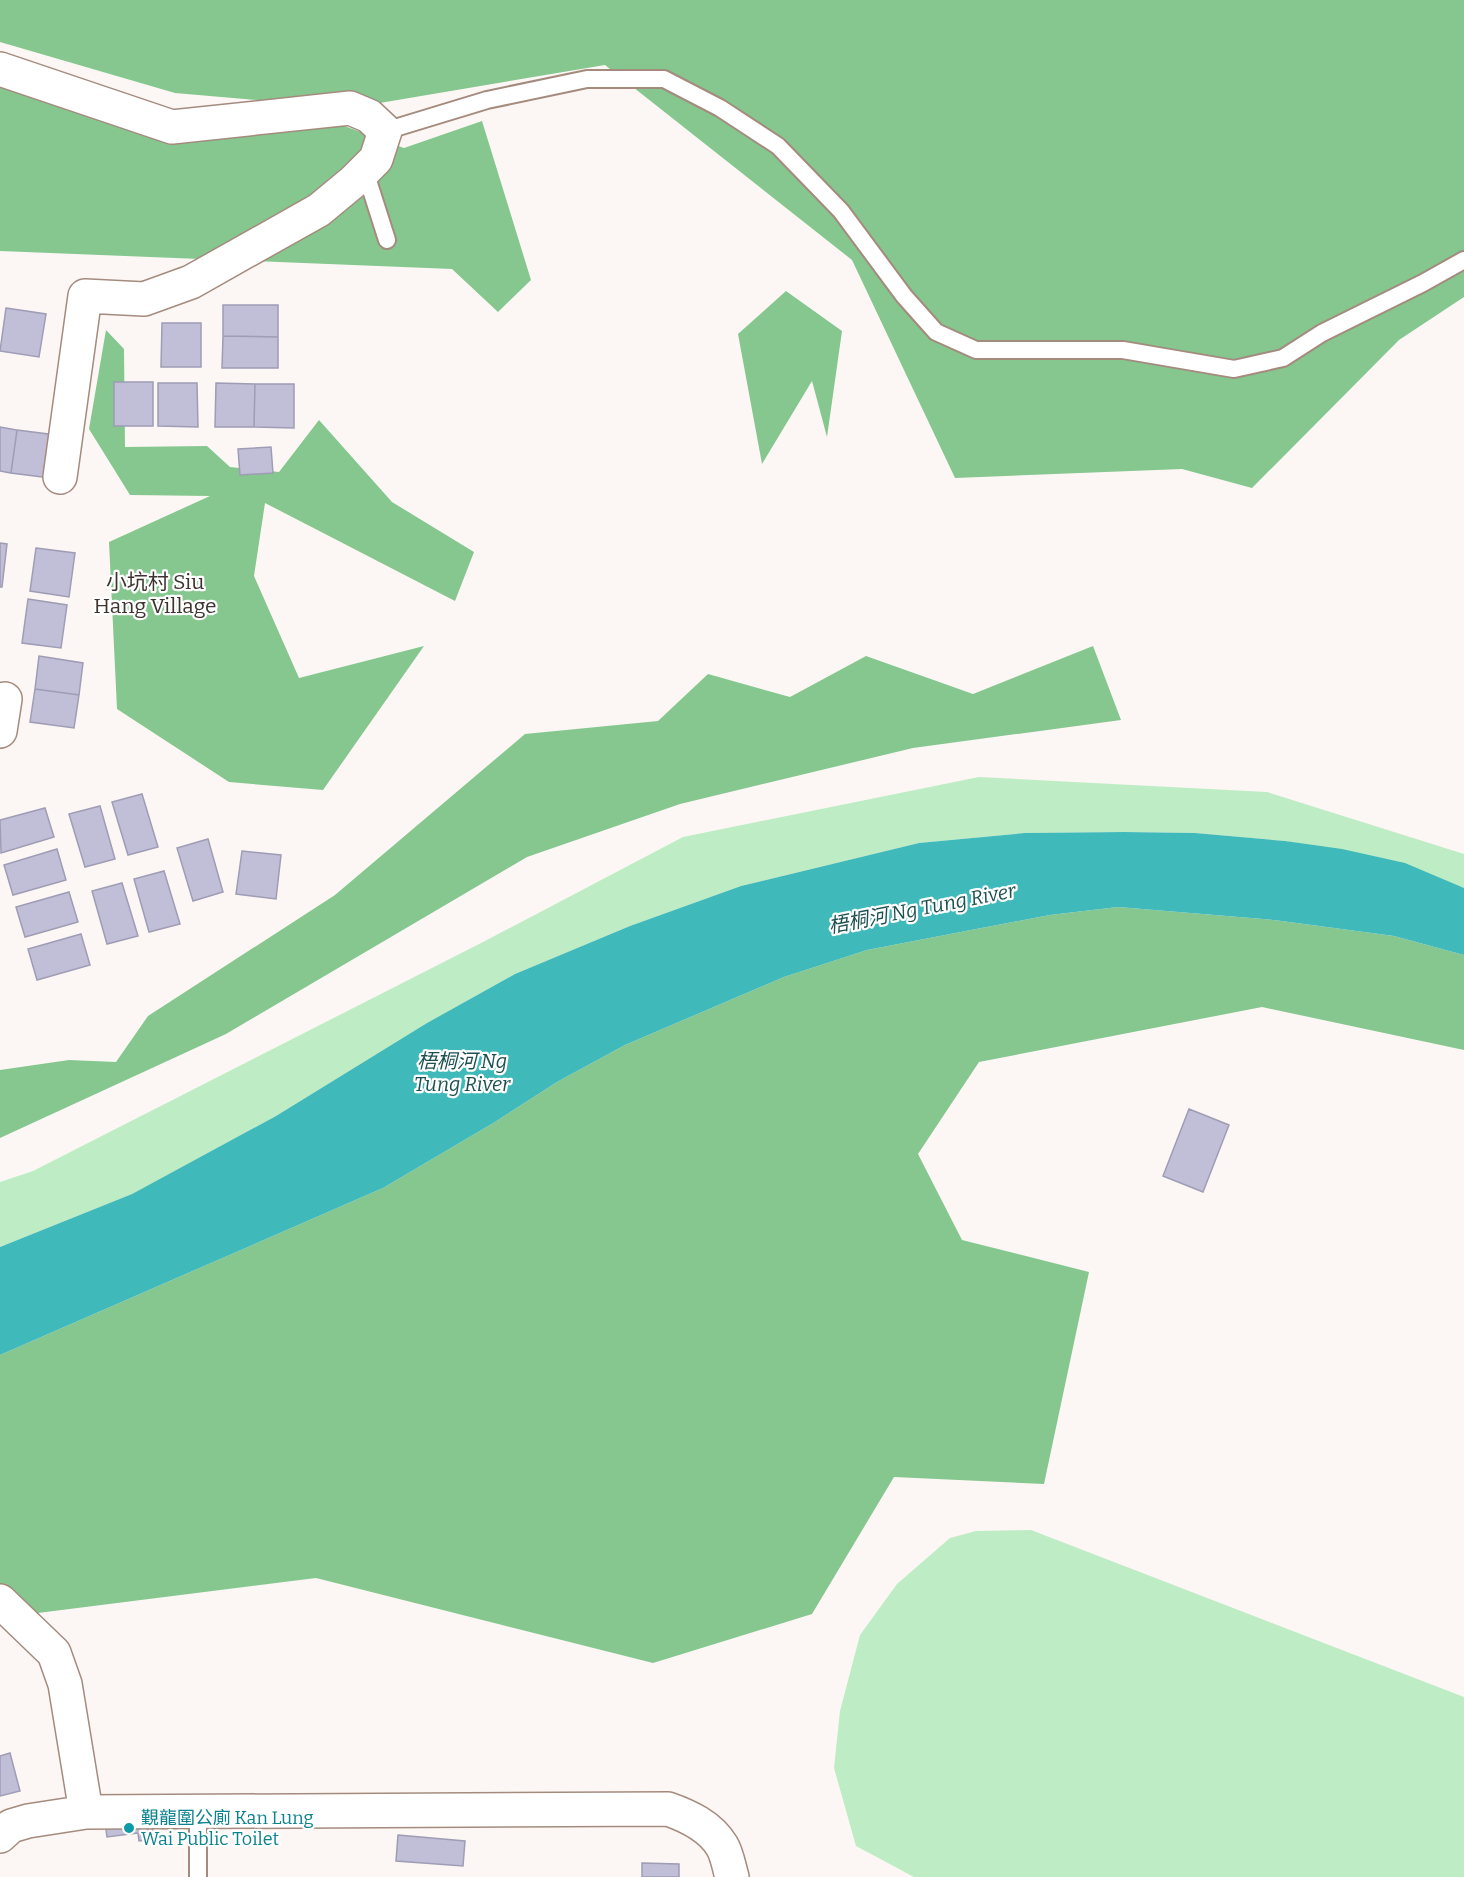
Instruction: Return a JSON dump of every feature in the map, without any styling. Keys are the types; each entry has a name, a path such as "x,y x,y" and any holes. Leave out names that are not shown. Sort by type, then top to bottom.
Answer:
{"street":[{"path":"0,69 172,126 350,108 369,116 385,131 376,159 320,210 190,282 144,299 85,296 60,477"},
{"path":"0,730 6,699"},
{"path":"0,1601 54,1653 65,1684 86,1812"},
{"path":"0,1836 11,1826 28,1821 86,1812 668,1809 690,1816 722,1845 732,1877"}],"lane":[{"path":"385,131 487,100 587,79 664,79 720,108 778,146 841,211 904,296 936,332 976,350 1123,350 1234,369 1283,358 1322,333 1464,260"},
{"path":"365,171 387,240"},
{"path":"198,1811 198,1877"}],"green space":[{"path":"0,0 1464,0 1464,297 1399,340 1252,488 1182,469 955,478 852,260 605,65 350,108 175,93 0,42"},
{"path":"0,85 173,139 339,124 404,148 482,121 531,280 498,312 452,269 0,251"},
{"path":"786,291 842,331 827,437 812,381 762,464 738,334"},
{"path":"106,330 124,349 125,447 207,446 230,467 279,472 319,420 392,502 474,552 455,601 265,503 254,576 299,678 424,646 323,790 229,782 117,709 109,542 210,496 130,495 89,429"},
{"path":"1093,646 1121,720 913,748 680,804 527,857 226,1034 0,1138 0,1070 69,1060 116,1062 148,1016 335,895 525,734 658,721 708,674 790,697 866,656 973,694"},
{"path":"979,777 1267,792 1464,854 1464,888 1285,841 1195,833 1124,832 1025,833 919,843 741,886 630,926 515,974 427,1023 276,1116 132,1194 0,1247 0,1182 33,1171 485,941 683,837"},
{"path":"1118,907 1274,920 1394,936 1464,955 1464,1050 1262,1007 979,1062 918,1154 962,1240 1089,1272 1044,1484 894,1477 812,1614 653,1663 316,1578 14,1616 0,1601 0,1355 383,1188 495,1122 557,1082 625,1045 784,977 867,950 1050,915"},
{"path":"1031,1530 1464,1697 1464,1877 914,1877 856,1846 834,1768 840,1711 860,1635 897,1584 950,1538 976,1531"}],"water":[{"name":"梧桐河 Ng Tung River","path":"1025,833 1195,833 1285,841 1342,849 1405,863 1464,888 1464,955 1394,936 1274,920 1118,907 1050,915 867,950 784,977 625,1045 557,1082 495,1122 383,1188 0,1355 0,1247 132,1194 276,1116 427,1023 515,974 630,926 741,886 919,843"}],"building":[{"path":"223,305 278,305 278,337 223,336"},
{"path":"6,308 46,314 39,357 0,351"},
{"path":"162,323 201,323 201,367 161,367"},
{"path":"223,336 278,337 278,368 222,368"},
{"path":"114,382 153,382 153,426 114,426"},
{"path":"158,383 197,383 198,427 158,426"},
{"path":"216,383 255,384 254,427 215,427"},
{"path":"255,384 294,384 294,428 254,427"},
{"path":"0,427 17,430 11,473 0,471"},
{"path":"17,430 56,435 50,478 11,473"},
{"path":"271,447 273,473 240,475 238,449"},
{"path":"0,543 7,544 2,587 0,587"},
{"path":"36,548 75,553 69,597 30,591"},
{"path":"28,599 67,605 61,648 22,643"},
{"path":"39,656 83,663 79,695 35,689"},
{"path":"35,689 79,695 74,728 30,722"},
{"path":"142,794 158,847 128,855 112,802"},
{"path":"100,806 115,859 85,867 69,814"},
{"path":"45,808 54,837 1,853 0,820"},
{"path":"208,839 223,892 193,901 177,848"},
{"path":"57,849 66,880 13,895 4,865"},
{"path":"242,851 281,855 276,899 236,894"},
{"path":"164,871 180,924 149,932 134,879"},
{"path":"122,883 138,936 107,944 92,891"},
{"path":"69,892 78,922 25,937 16,907"},
{"path":"81,934 90,965 37,980 28,949"},
{"path":"1189,1109 1229,1125 1203,1192 1163,1176"},
{"path":"10,1753 20,1791 0,1796 0,1756"},
{"name":"覲龍圍公廁 Kan Lung Wai Public Toilet","path":"151,1817 154,1839 139,1841 138,1833 107,1837 105,1822"},
{"path":"398,1835 465,1841 463,1866 396,1861"},
{"path":"642,1863 679,1864 679,1877 642,1877"}],"place":[{"name":"覲龍圍公廁 Kan Lung Wai Public Toilet","path":"129,1828"}],"district":[{"name":"小坑村 Siu Hang Village","path":"155,594"}]}
